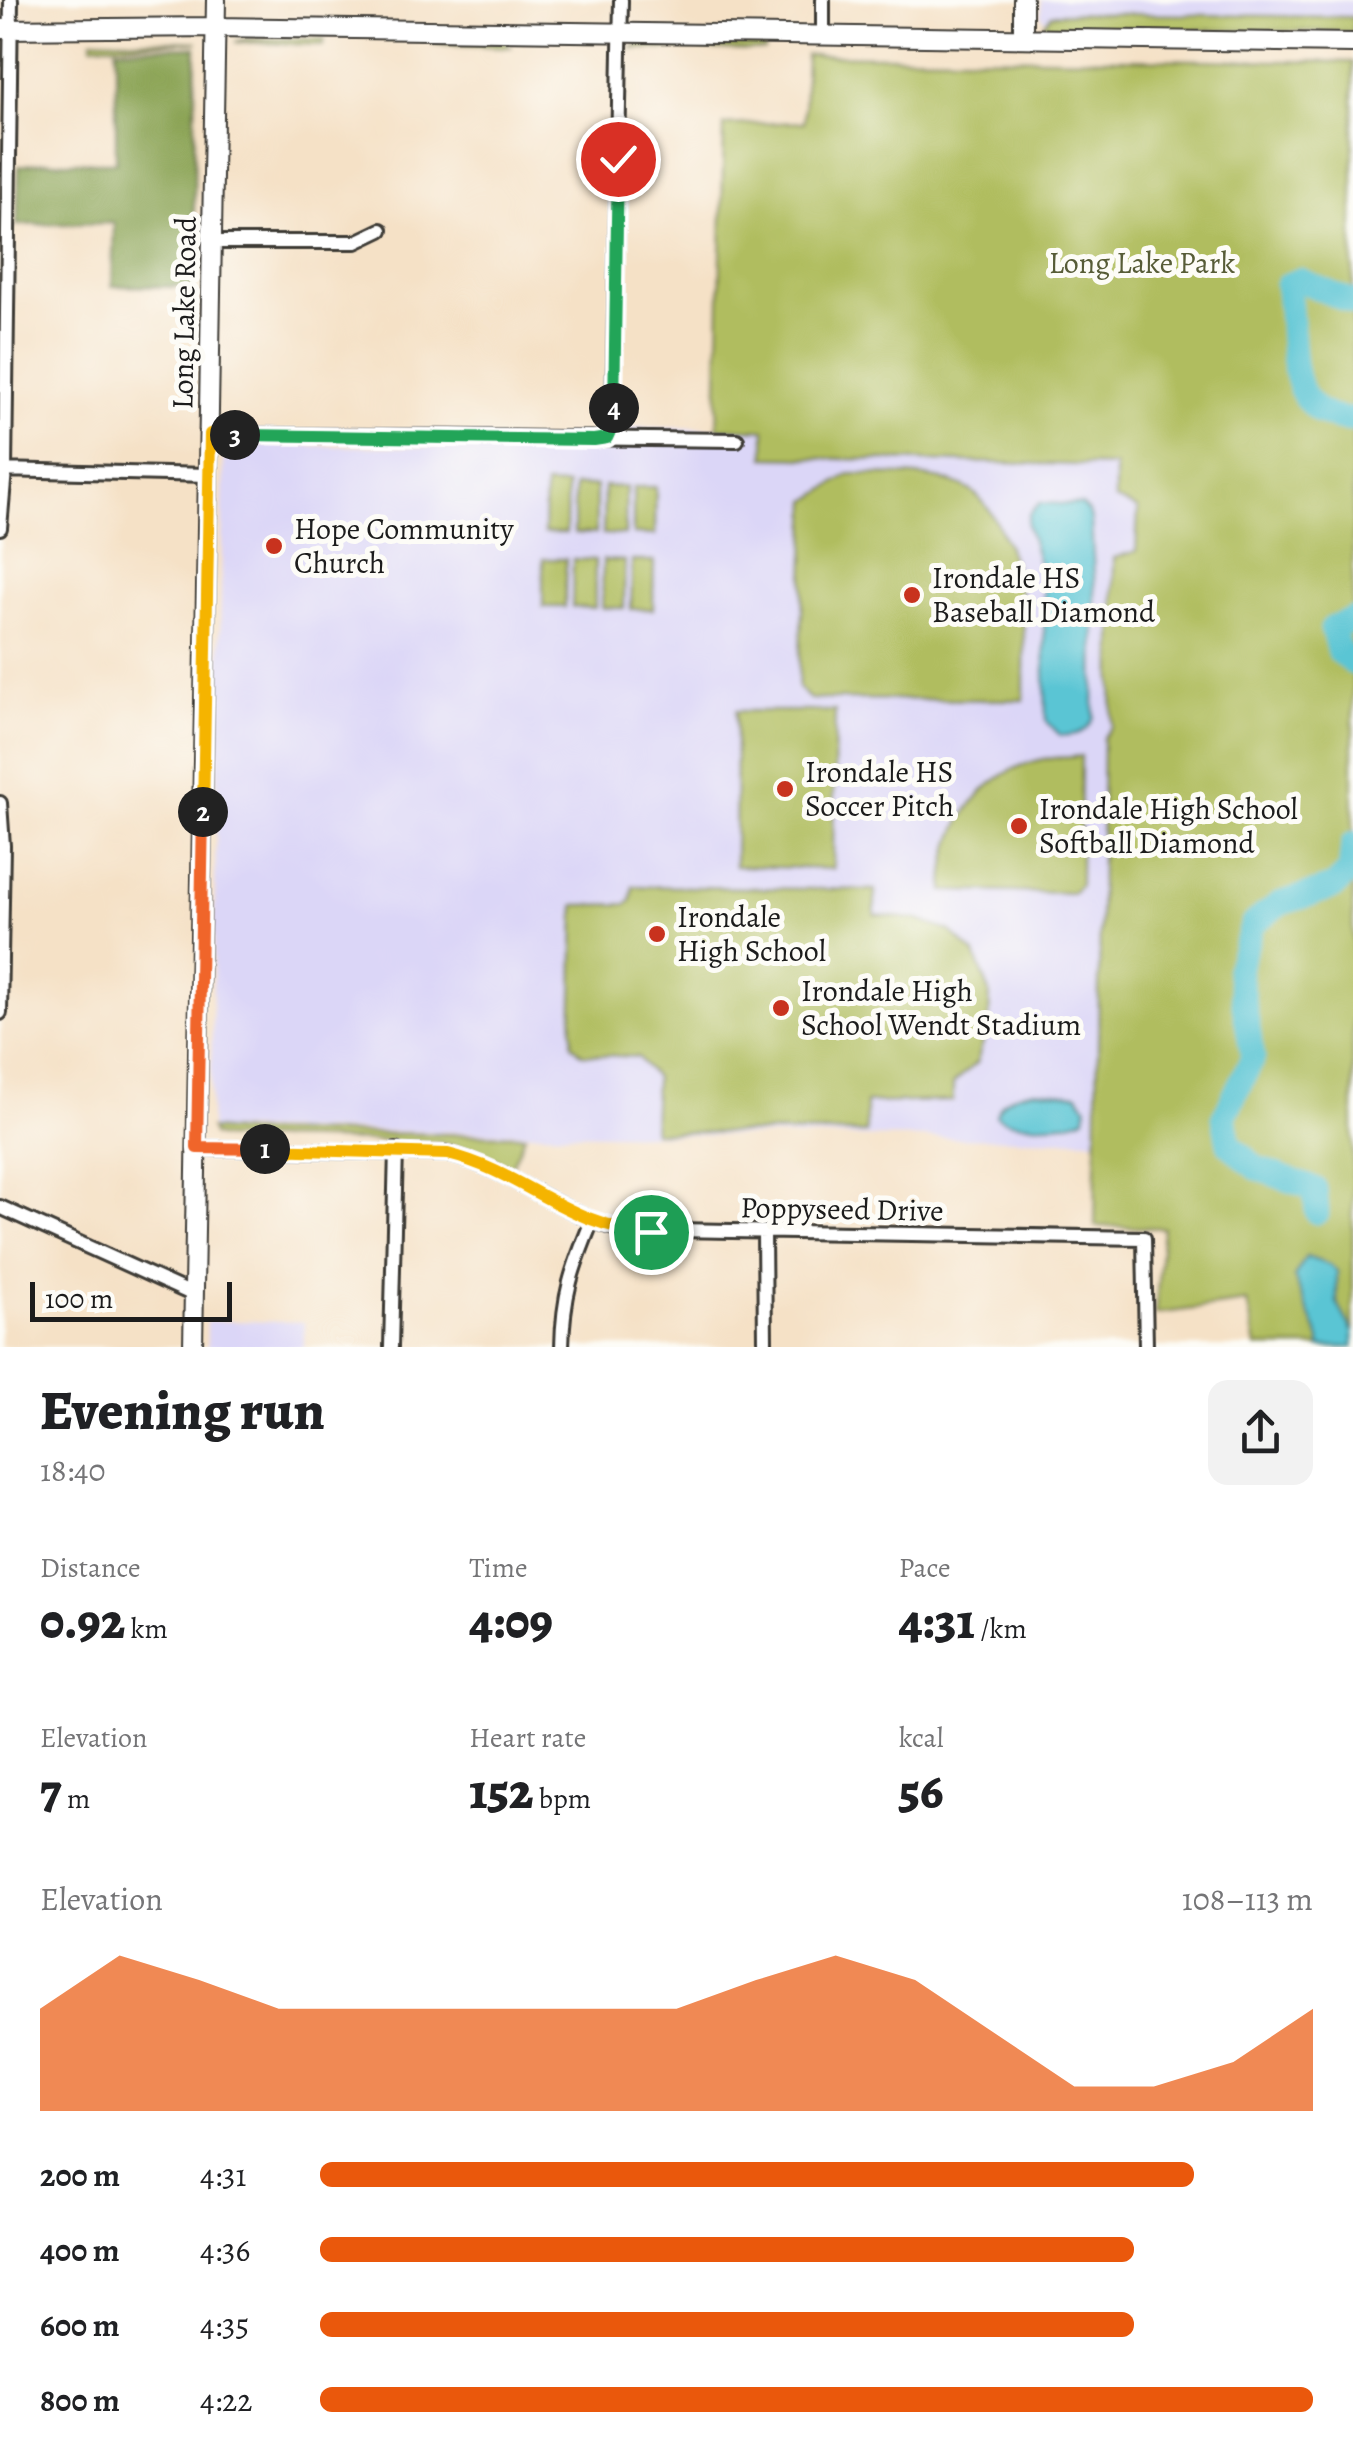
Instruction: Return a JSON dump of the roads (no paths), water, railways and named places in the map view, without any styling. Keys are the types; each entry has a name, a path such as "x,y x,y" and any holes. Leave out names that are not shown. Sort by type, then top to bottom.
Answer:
{"street":[{"path":"0,528 5,29 11,0"},
{"name":"Long Lake Road","path":"194,1347 216,0"},
{"path":"607,438 614,414 620,0"},
{"path":"822,35 823,0"},
{"path":"1023,0 1023,36"},
{"path":"5,29 216,27 1353,42"},
{"path":"213,242 356,242 381,230"},
{"path":"210,434 736,440"},
{"path":"2,470 209,475"},
{"path":"0,804 0,1012"},
{"name":"Poppyseed Drive","path":"197,1148 448,1154 476,1161 592,1222 638,1231 1144,1238 1146,1347"},
{"path":"391,1347 396,1150"},
{"path":"0,1207 194,1295"},
{"path":"562,1347 564,1300 570,1274 592,1222"},
{"path":"764,1233 764,1342"}],"water":[{"path":"1040,503 1082,505 1091,520 1094,718 1084,730 1071,735 1060,735 1046,721 1043,577 1027,525 1029,514"},
{"path":"1035,1090 1078,1094 1087,1107 1085,1117 1039,1124 1013,1122 996,1115 1007,1099"},
{"path":"1306,1257 1337,1271 1337,1303 1353,1332 1353,1347 1320,1347 1294,1277"}],"waterway":[{"path":"1353,303 1300,280 1287,285 1296,372 1302,390 1312,406 1329,416 1353,420"},
{"path":"1353,620 1332,628 1339,652 1353,663"},
{"path":"1317,1212 1315,1189 1256,1168 1229,1144 1224,1117 1253,1057 1238,969 1253,924 1279,904 1334,887 1350,871 1353,844"}],"place":[{"name":"Hope Community Church","path":"274,546"},
{"name":"Irondale HS Baseball Diamond","path":"912,595"},
{"name":"Irondale HS Soccer Pitch","path":"785,789"},
{"name":"Irondale High School Softball Diamond","path":"1019,826"},
{"name":"Irondale High School","path":"657,934"},
{"name":"Irondale High School Wendt Stadium","path":"781,1008"}],"park label":[{"name":"Long Lake Park","path":"1142,263"}]}
